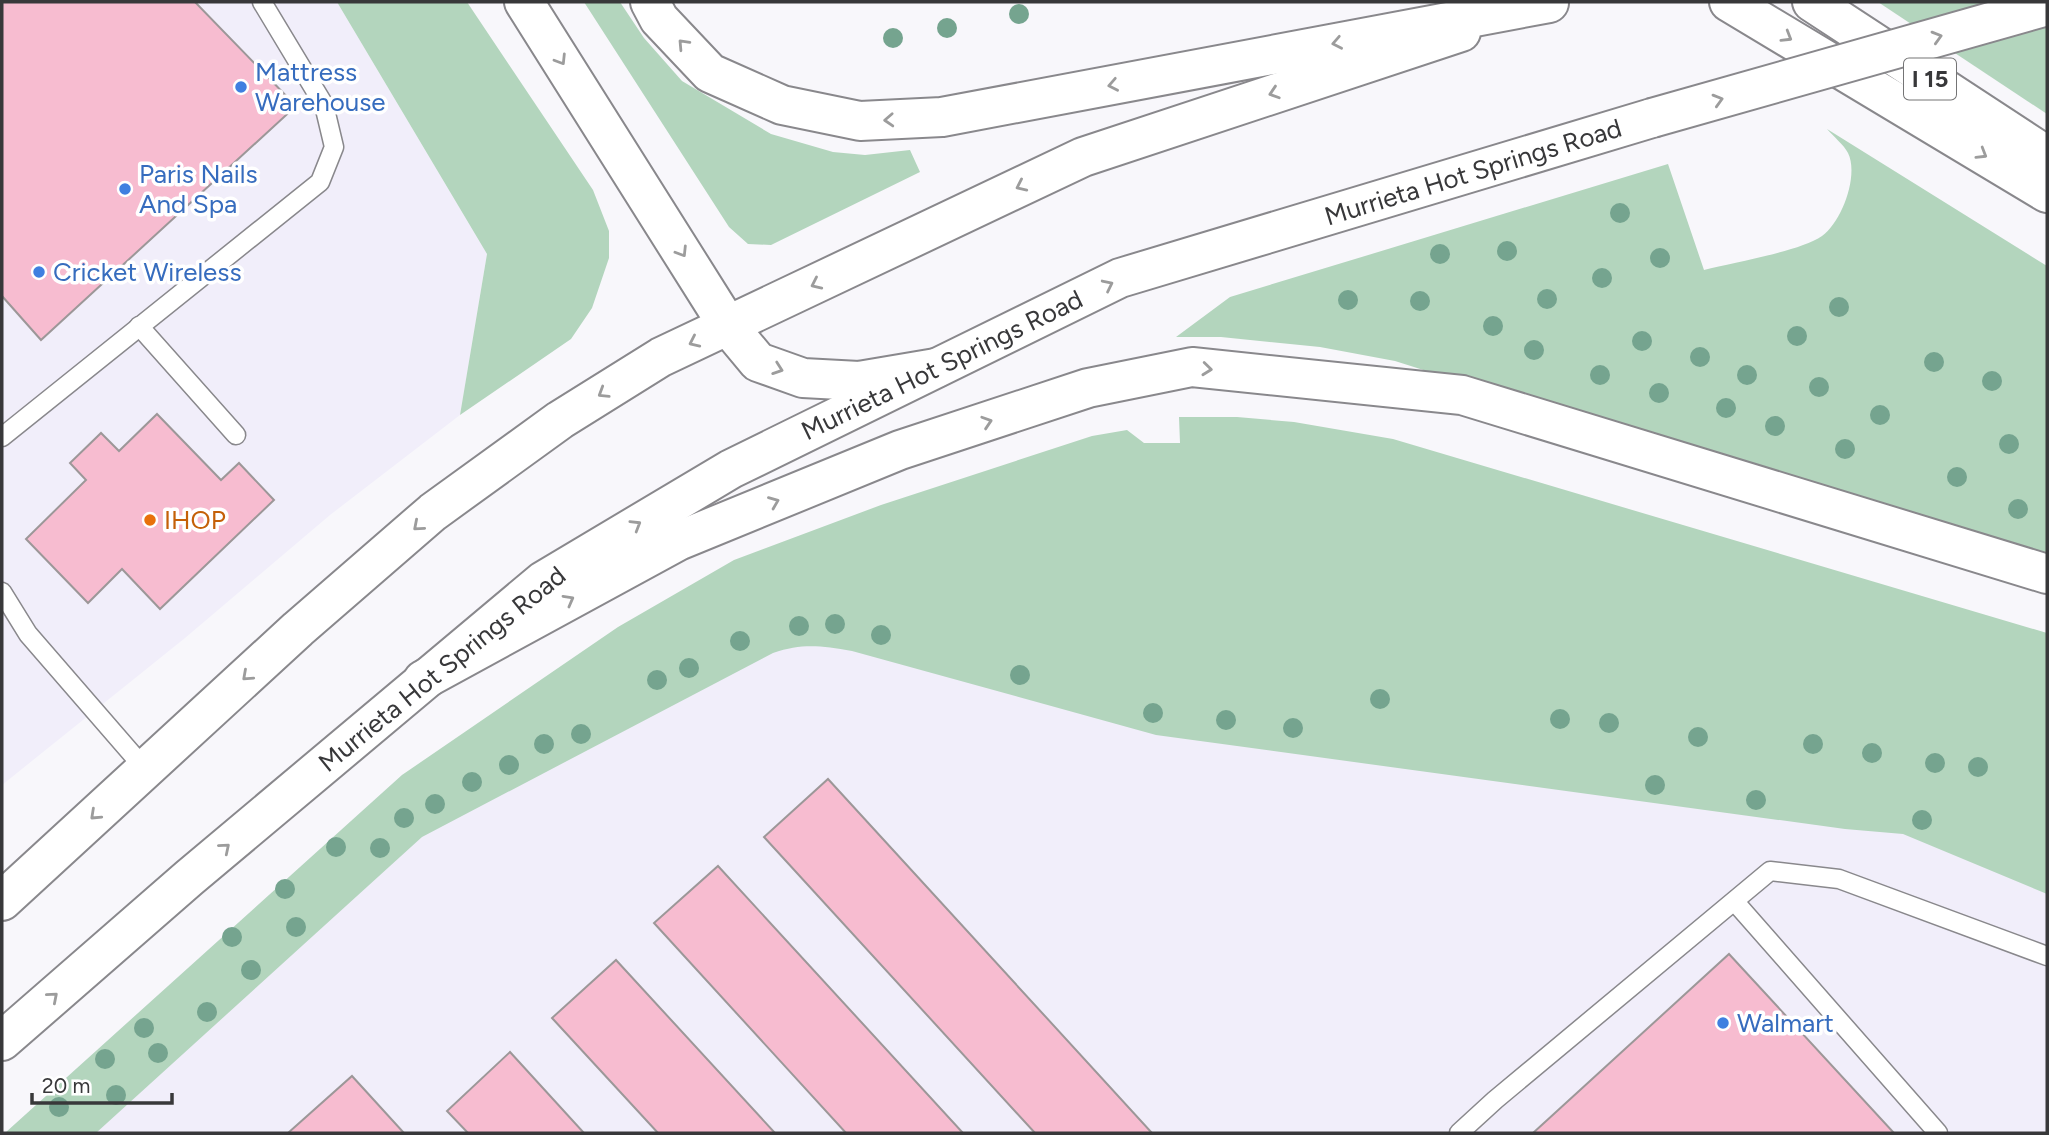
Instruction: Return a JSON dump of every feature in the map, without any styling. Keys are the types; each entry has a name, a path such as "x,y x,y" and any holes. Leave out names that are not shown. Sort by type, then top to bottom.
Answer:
{"main road":[{"path":"524,2 728,326 758,362 803,377 859,381 936,368"},
{"path":"650,2 659,19 710,73 782,105 860,121 942,117 1551,2"},
{"path":"2,901 298,629 433,512 560,420 661,357 1083,157 1551,2"},
{"path":"1728,2 2047,192"},
{"name":"I 15","path":"1812,2 2047,156"},
{"name":"Murrieta Hot Springs Road","path":"2,1041 189,878 543,581 731,469 1120,278 1652,118 2047,6"},
{"path":"424,680 678,541 900,450 1088,388 1192,368 1462,395 2047,574"}],"lane":[{"path":"2,437 320,182 334,147 324,105 262,2"},
{"path":"139,326 236,435"},
{"path":"2,592 28,635 145,769"},
{"path":"1459,1133 1770,871 1839,879 2047,956"},
{"path":"1734,902 1938,1133"}],"shaded area":[{"path":"2,2 337,2 487,254 460,415 330,515 185,638 2,785"},
{"path":"862,584 2047,780 2047,1133 5,1133 402,775"}],"green space":[{"path":"337,2 467,2 593,190 609,231 609,258 592,308 571,339 460,415 487,254"},
{"path":"584,2 620,2 644,38 682,81 771,134 833,152 865,155 910,150 920,172 771,245 748,244 729,227"},
{"path":"1878,2 2047,2 2047,114"},
{"path":"1827,129 2047,266 2047,557 1395,361 1320,347 1221,337 1176,337 1230,297 1668,164 1704,270 1798,247 1822,236 1829,229 1847,198 1851,162 1848,153"},
{"path":"1179,417 1237,417 1294,422 1393,439 2047,633 2047,894 1903,834 1845,829 1156,735 852,651 803,647 773,653 422,837 96,1133 5,1133 402,775 618,627 734,560 881,505 1092,436 1127,430 1144,443 1180,443"}],"building":[{"path":"2,2 195,2 296,106 41,340 2,296"},
{"name":"IHOP","path":"157,414 221,480 239,463 274,500 160,609 122,569 88,603 26,539 86,480 70,463 101,433 119,451"},
{"path":"828,779 1152,1133 1035,1133 764,837"},
{"path":"718,866 963,1133 846,1133 654,923"},
{"name":"Walmart","path":"1729,954 1894,1133 1533,1133"},
{"path":"616,960 775,1133 658,1133 552,1018"},
{"path":"510,1052 584,1133 468,1133 447,1111"},
{"path":"352,1076 404,1133 288,1133"}],"place":[{"name":"Mattress Warehouse","path":"241,87"},
{"name":"Paris Nails And Spa","path":"125,189"},
{"name":"Cricket Wireless","path":"39,272"},
{"name":"IHOP","path":"150,520"},
{"name":"Walmart","path":"1723,1023"}]}
